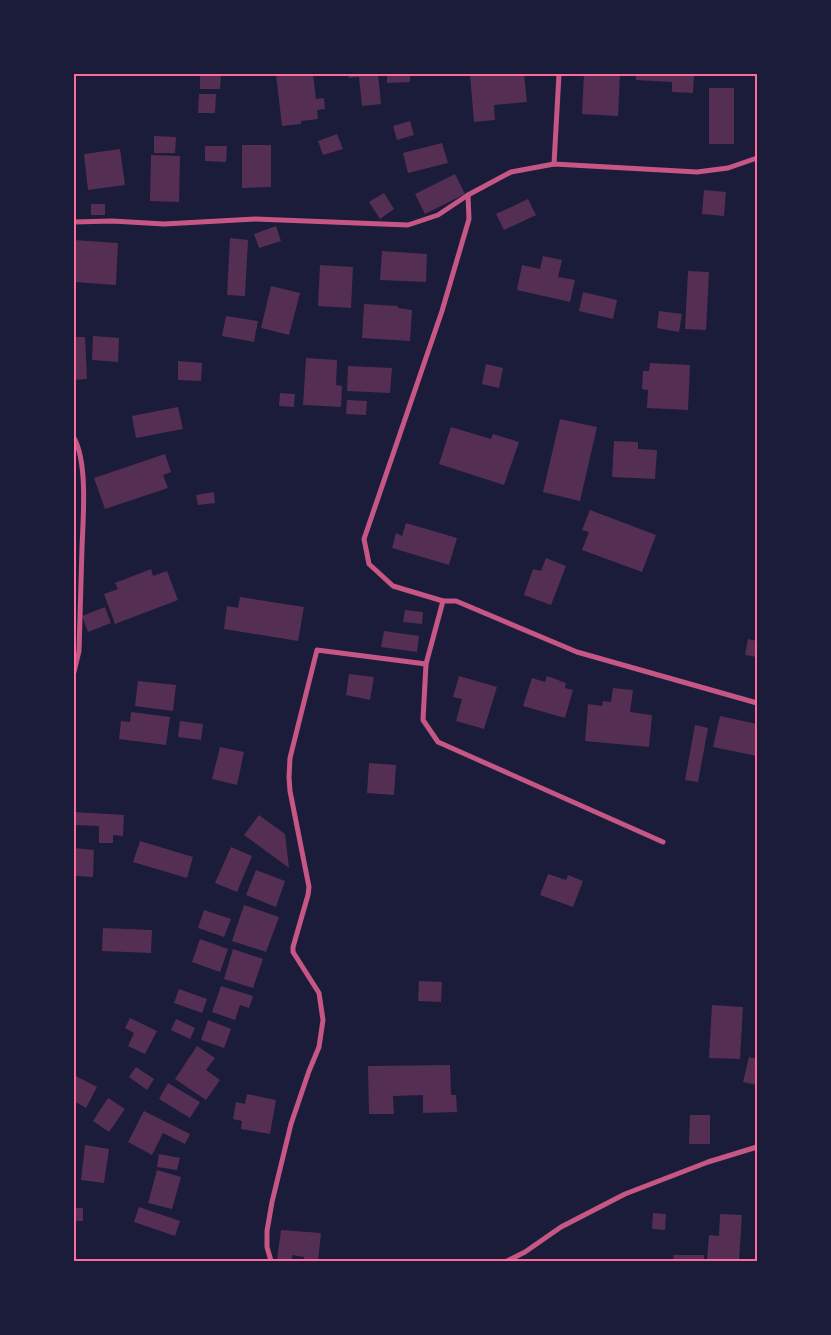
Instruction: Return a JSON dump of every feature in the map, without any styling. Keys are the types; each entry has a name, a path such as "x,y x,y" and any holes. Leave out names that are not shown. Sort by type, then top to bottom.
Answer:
{"street":[{"path":"554,164 558,74"},
{"path":"74,222 112,221 164,224 255,219 408,225 438,215 468,195 511,172 554,164 697,172 728,168 757,158"},
{"path":"468,195 469,219 442,311 364,539 369,564 393,586 443,602 456,601 578,652 757,702"},
{"path":"74,438 82,468 83,500 74,672"},
{"path":"443,602 426,664 423,720 438,742 664,842"},
{"path":"271,1261 267,1248 267,1231 272,1202 291,1124 319,1047 323,1020 319,993 293,952 309,887 290,791 289,777 290,758 317,650 426,664"},
{"path":"507,1261 525,1252 560,1227 624,1194 708,1162 757,1147"}],"building":[{"path":"200,74 221,74 220,89 200,89"},
{"path":"276,74 313,74 316,99 324,98 325,109 317,110 318,119 301,121 301,124 282,126"},
{"path":"348,74 378,74 381,104 362,106 359,77 349,78"},
{"path":"387,74 410,74 410,82 387,83"},
{"path":"470,74 524,74 527,102 494,105 495,120 474,122"},
{"path":"584,74 620,74 618,116 582,114"},
{"path":"636,74 694,74 693,93 672,92 672,82 636,80"},
{"path":"709,88 734,88 734,144 709,144"},
{"path":"199,94 216,94 215,113 198,113"},
{"path":"410,121 414,135 397,140 393,126"},
{"path":"337,134 343,149 323,155 318,141"},
{"path":"154,136 176,137 175,153 154,153"},
{"path":"442,143 448,163 408,173 403,153"},
{"path":"242,145 271,145 271,187 242,188"},
{"path":"205,146 227,146 226,162 205,161"},
{"path":"120,149 125,185 88,190 84,154"},
{"path":"151,155 180,156 179,202 150,201"},
{"path":"455,174 465,194 425,214 415,194"},
{"path":"704,190 726,192 724,216 702,214"},
{"path":"384,193 394,209 380,219 369,202"},
{"path":"528,199 536,215 504,230 496,214"},
{"path":"91,204 105,204 105,215 91,215"},
{"path":"276,226 281,241 259,248 254,234"},
{"path":"230,238 248,240 245,296 227,295"},
{"path":"74,240 118,243 116,285 74,282"},
{"path":"382,251 427,254 426,282 380,280"},
{"path":"543,256 562,260 558,277 575,280 570,302 517,290 522,265 540,269"},
{"path":"320,265 353,267 351,308 318,306"},
{"path":"688,271 709,272 706,330 685,329"},
{"path":"271,286 300,293 289,335 261,328"},
{"path":"583,292 617,300 613,319 579,311"},
{"path":"364,304 398,306 398,308 412,310 410,341 362,338"},
{"path":"659,311 682,314 679,332 657,328"},
{"path":"226,316 258,321 254,342 222,336"},
{"path":"93,336 119,338 118,362 92,360"},
{"path":"74,337 85,337 87,379 74,380"},
{"path":"306,358 337,360 336,385 342,386 341,407 303,405"},
{"path":"178,361 202,363 201,381 178,380"},
{"path":"650,363 690,365 688,410 647,408 648,390 642,389 643,371 649,371"},
{"path":"486,364 503,368 499,388 482,384"},
{"path":"348,366 392,368 390,393 347,391"},
{"path":"280,393 295,394 294,407 279,406"},
{"path":"347,400 367,401 366,415 346,414"},
{"path":"178,407 183,429 136,438 132,416"},
{"path":"560,419 597,427 580,501 543,492"},
{"path":"451,427 491,439 493,434 519,442 504,485 439,464"},
{"path":"614,441 638,442 638,449 657,450 655,479 612,477"},
{"path":"165,454 171,472 163,475 168,488 105,509 94,478"},
{"path":"214,492 215,503 198,505 196,495"},
{"path":"590,510 656,535 642,572 582,550 589,532 582,530"},
{"path":"406,523 457,538 449,565 392,548 396,533 402,536"},
{"path":"546,558 566,566 551,605 524,595 533,569 541,571"},
{"path":"151,569 153,576 167,571 178,600 115,624 104,594 118,589 115,583"},
{"path":"240,597 304,607 298,641 224,629 227,606 238,608"},
{"path":"105,607 111,623 88,632 82,616"},
{"path":"405,610 423,612 422,624 403,622"},
{"path":"384,631 419,636 417,652 381,647"},
{"path":"748,639 757,641 757,657 745,655"},
{"path":"349,674 374,677 370,700 346,695"},
{"path":"459,676 497,687 484,729 456,721 462,699 453,697"},
{"path":"547,676 566,683 565,688 573,690 565,718 523,706 532,678 545,682"},
{"path":"138,681 176,685 173,711 135,706"},
{"path":"613,688 633,690 630,712 652,715 649,747 585,741 588,704 602,706 603,701 611,702"},
{"path":"131,712 170,717 166,745 119,739 121,721 130,722"},
{"path":"720,716 757,724 757,756 713,747"},
{"path":"180,721 203,724 201,740 178,737"},
{"path":"695,725 708,728 698,782 685,780"},
{"path":"220,747 244,752 237,785 212,779"},
{"path":"369,763 396,765 394,795 367,793"},
{"path":"74,812 124,815 123,836 113,835 113,843 99,843 99,826 74,825"},
{"path":"259,815 285,834 289,868 244,835"},
{"path":"140,841 193,857 187,878 133,862"},
{"path":"231,847 252,856 237,892 215,883"},
{"path":"74,848 94,850 93,877 74,876"},
{"path":"256,870 285,881 276,907 246,895"},
{"path":"548,874 566,880 568,875 583,881 573,907 540,895"},
{"path":"244,905 279,917 266,952 232,941"},
{"path":"204,910 231,919 224,937 198,928"},
{"path":"103,928 152,930 151,953 102,951"},
{"path":"200,939 228,949 220,972 192,962"},
{"path":"233,949 263,959 253,988 224,979"},
{"path":"419,981 442,982 441,1002 418,1001"},
{"path":"221,986 253,996 249,1008 240,1005 235,1020 212,1012"},
{"path":"179,989 207,999 202,1013 174,1003"},
{"path":"712,1005 743,1007 740,1059 709,1058"},
{"path":"130,1018 157,1031 145,1054 128,1046 134,1033 125,1028"},
{"path":"176,1019 195,1028 190,1039 171,1030"},
{"path":"208,1020 231,1029 224,1048 201,1040"},
{"path":"197,1046 215,1058 206,1070 220,1080 206,1100 175,1079"},
{"path":"749,1057 757,1059 757,1085 743,1082"},
{"path":"450,1065 451,1095 456,1095 457,1112 423,1113 423,1095 393,1096 394,1114 369,1114 368,1066"},
{"path":"136,1067 154,1079 147,1090 129,1077"},
{"path":"74,1075 97,1087 86,1108 74,1101"},
{"path":"168,1083 200,1102 190,1118 159,1099"},
{"path":"247,1094 276,1100 270,1134 241,1129 242,1121 233,1119 236,1102 245,1104"},
{"path":"108,1098 125,1109 109,1132 93,1121"},
{"path":"144,1111 190,1134 185,1144 163,1133 152,1155 128,1142"},
{"path":"690,1115 710,1115 710,1144 689,1144"},
{"path":"85,1145 109,1149 104,1183 81,1180"},
{"path":"159,1154 180,1158 177,1170 157,1167"},
{"path":"157,1170 181,1177 172,1209 148,1203"},
{"path":"139,1207 180,1221 175,1236 134,1222"},
{"path":"74,1208 83,1208 83,1221 74,1221"},
{"path":"653,1213 666,1214 665,1230 652,1229"},
{"path":"720,1214 742,1215 739,1261 707,1261 709,1235 719,1236"},
{"path":"281,1230 321,1233 318,1261 304,1261 304,1257 292,1255 292,1261 277,1260"},
{"path":"673,1255 704,1255 704,1261 674,1261"}]}
